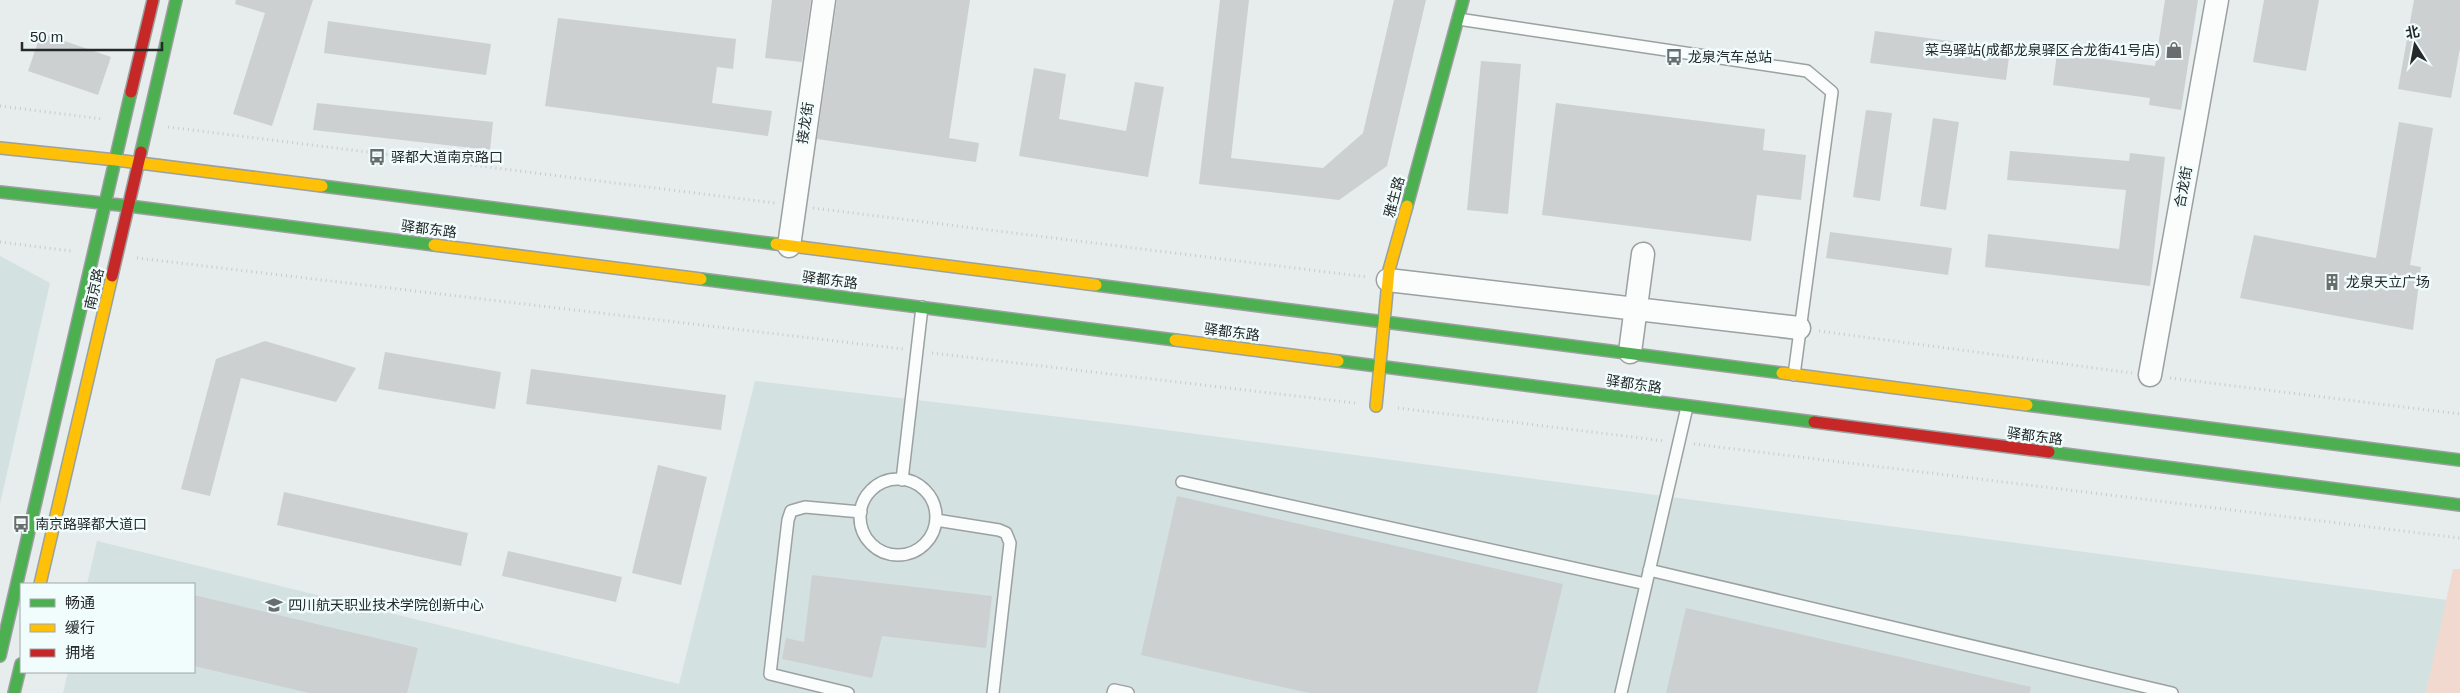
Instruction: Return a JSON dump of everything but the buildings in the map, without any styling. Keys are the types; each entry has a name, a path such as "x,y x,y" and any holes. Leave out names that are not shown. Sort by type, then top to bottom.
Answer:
{"main road":[{"path":"0,656 153,0"},
{"name":"南京路","path":"40,583 176,0"},
{"name":"雅生路","path":"1376,406 1388,280 1463,0"},
{"name":"驿都东路","path":"0,148 116,160 1383,323 1630,352 2460,460"},
{"name":"驿都东路","path":"0,192 129,206 1379,365 1687,407 2460,505"},
{"path":"14,693 20,668"}],"street":[{"name":"接龙街","path":"789,246 824,0"},
{"name":"合龙街","path":"2150,375 2217,0"},
{"path":"1630,352 1643,254"},
{"path":"1388,280 1799,328"}],"lane":[{"path":"1458,19 1807,71 1832,92 1794,374"},
{"path":"902,480 922,307"},
{"path":"1621,693 1687,407"},
{"path":"902,480 921,487 930,496 935,507 936,520 933,533 926,543 910,553 891,555 880,551 870,543 863,533 861,512 866,497 874,488 884,482 902,480"},
{"path":"1182,482 1646,584"},
{"path":"848,693 770,674 788,520 791,511 805,506 861,512"},
{"path":"936,520 999,530 1006,533 1010,543 994,693"},
{"path":"1649,570 2172,693"},
{"path":"1113,693 1114,690 1128,693"}],"path":[{"path":"0,106 125,122"},
{"path":"146,124 1388,280"},
{"path":"0,242 93,253"},
{"path":"117,256 1678,442 2460,538"}],"shaded area":[{"path":"0,256 50,283 0,504"},
{"path":"755,381 1128,425 2447,600 2426,693 63,693 68,673 195,673 195,583 87,583 97,541 679,684"},
{"path":"2453,569 2460,569 2460,693 2426,693"}],"traffic: fast":[{"path":"141,152 176,0"},
{"path":"1407,206 1463,0"},
{"path":"0,656 131,92"},
{"path":"322,186 776,244"},
{"path":"0,192 129,206 434,245"},
{"path":"701,279 1175,340"},
{"path":"1096,285 1782,373"},
{"path":"1338,361 1814,422"},
{"path":"2027,405 2460,460"},
{"path":"2049,452 2460,505"},
{"path":"14,693 20,668"}],"traffic: slow":[{"path":"0,148 116,160 322,186"},
{"path":"1376,406 1389,270 1407,206"},
{"path":"776,244 1096,285"},
{"path":"434,245 701,279"},
{"path":"40,583 112,276"},
{"path":"1175,340 1338,361"},
{"path":"1782,373 2027,405"}],"traffic: jam":[{"path":"131,92 153,0"},
{"path":"112,276 141,152"},
{"path":"1814,422 2049,452"}],"place":[{"name":"菜鸟驿站(成都龙泉驿区合龙街41号店)","path":"2174,50"},
{"name":"龙泉汽车总站","path":"1674,57"},
{"name":"驿都大道南京路口","path":"377,157"},
{"name":"龙泉天立广场","path":"2332,282"},
{"name":"南京路驿都大道口","path":"21,524"},
{"name":"四川航天职业技术学院创新中心","path":"274,605"}]}
